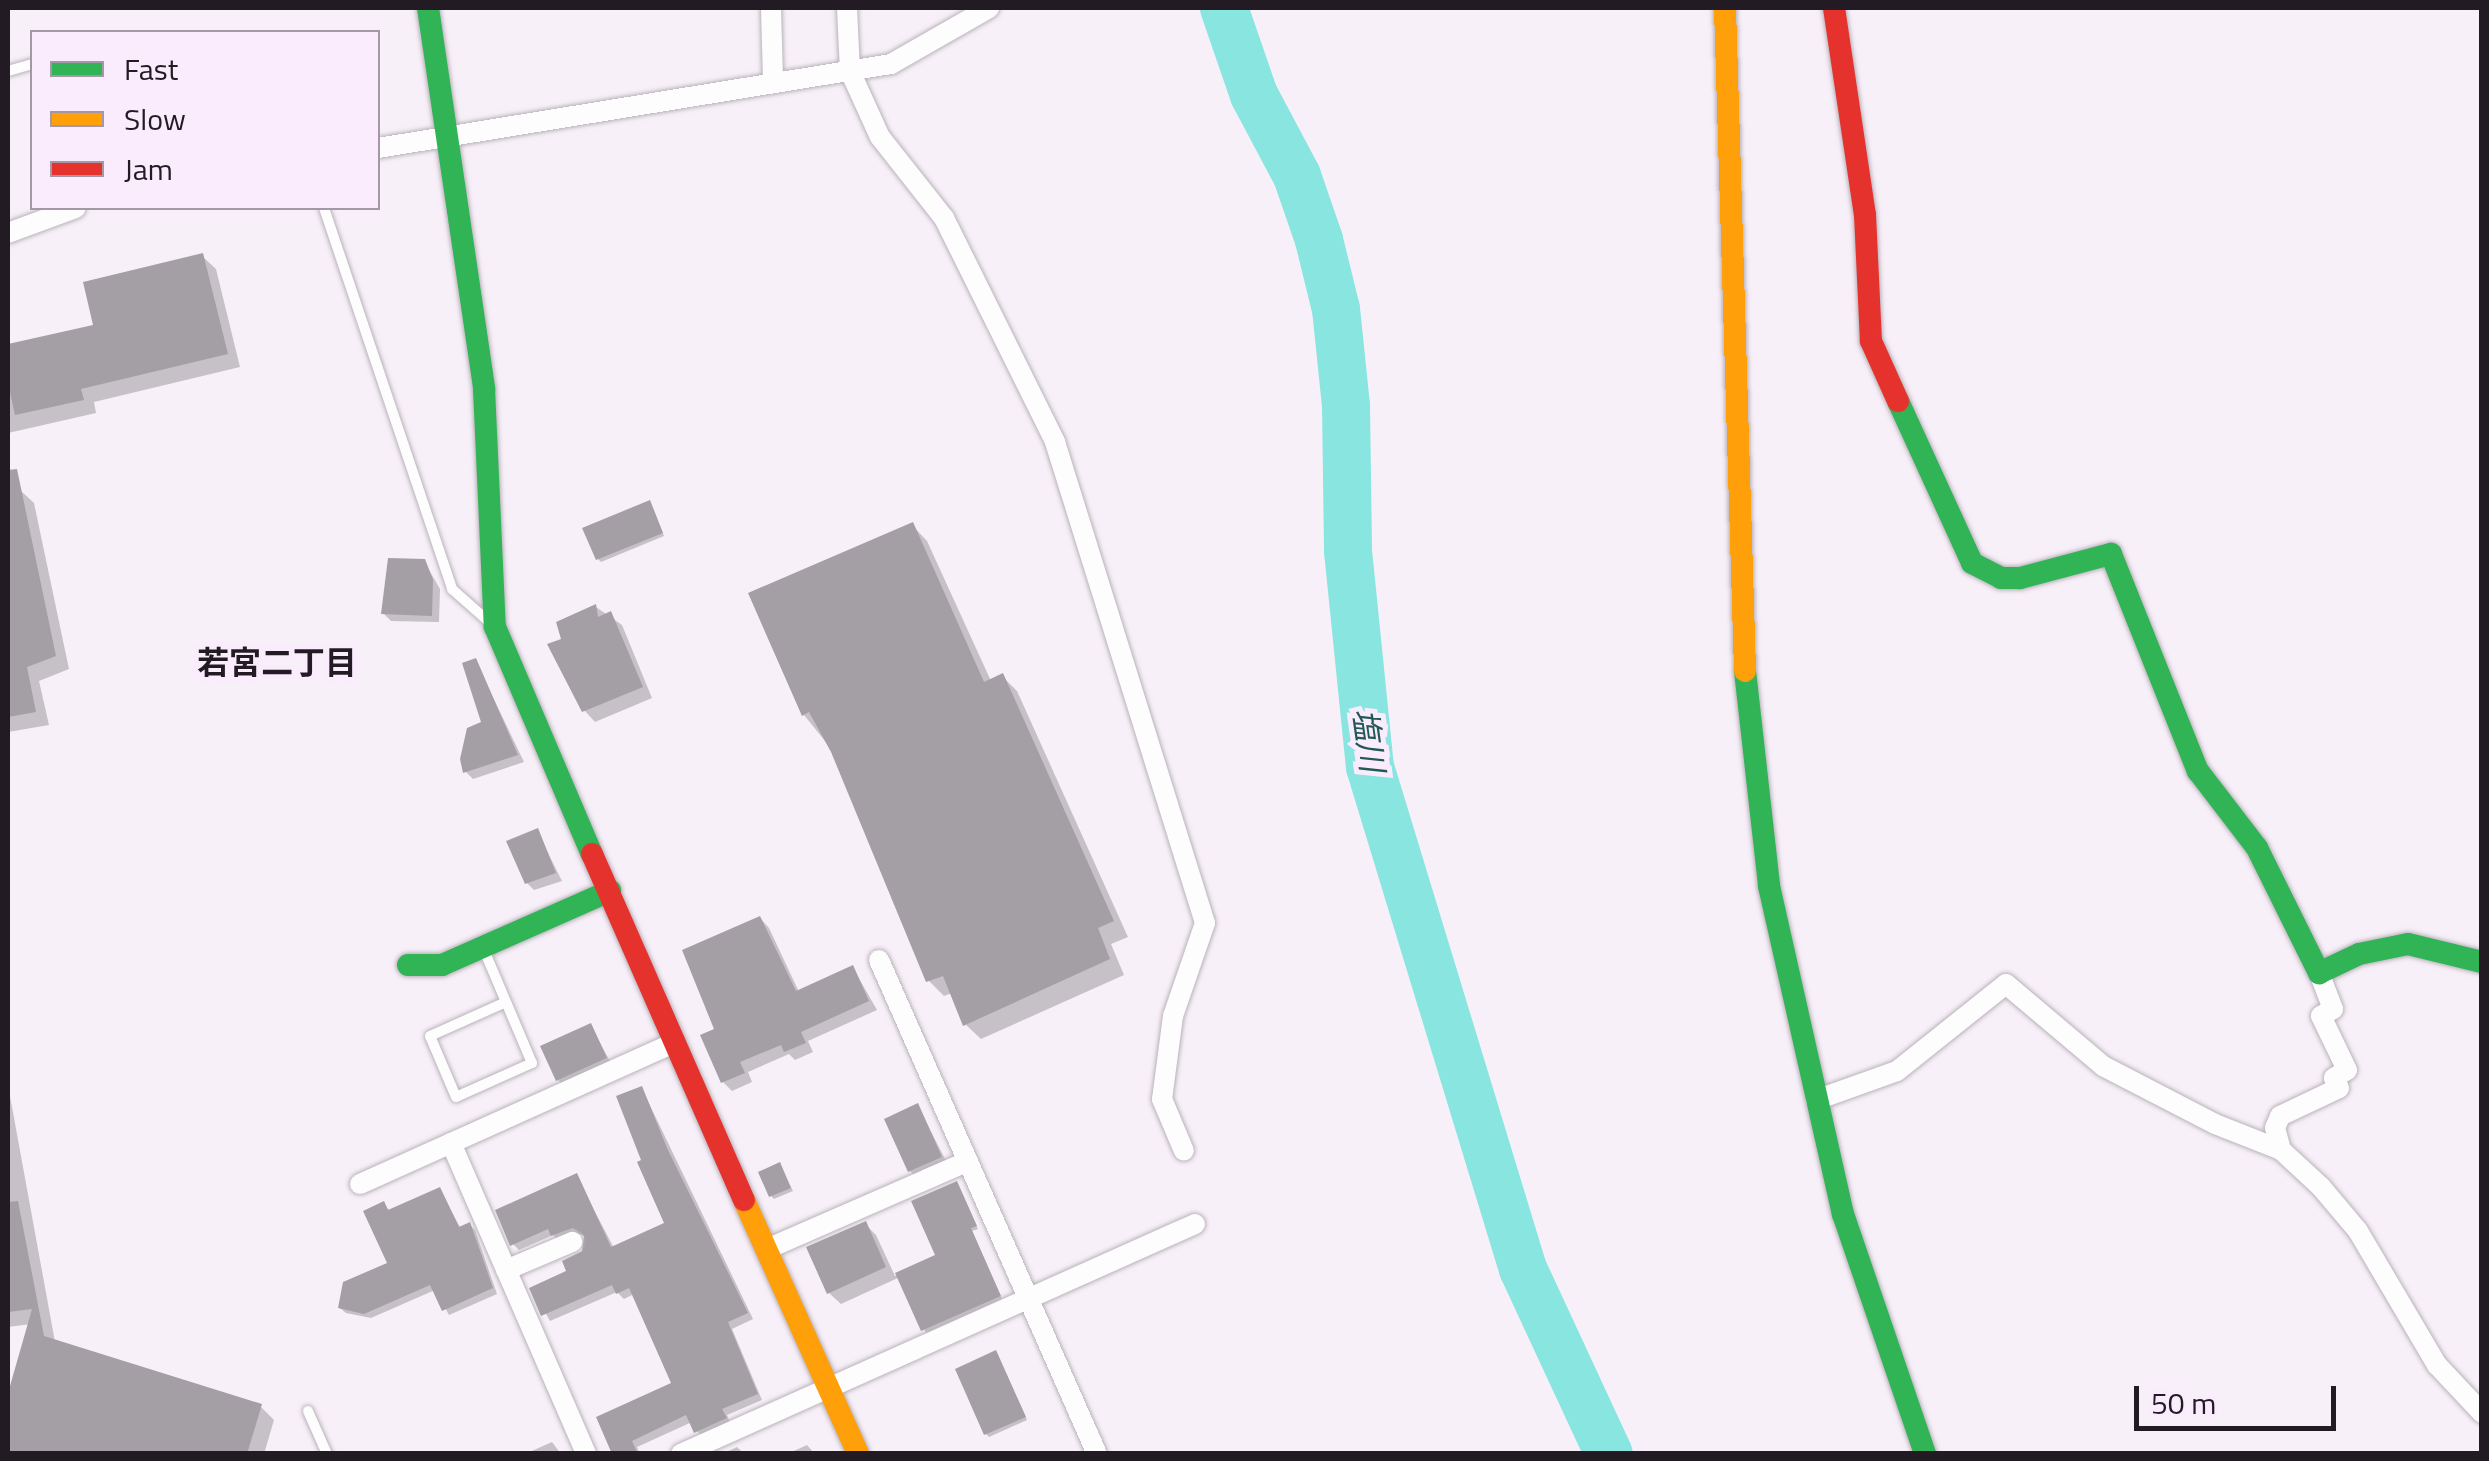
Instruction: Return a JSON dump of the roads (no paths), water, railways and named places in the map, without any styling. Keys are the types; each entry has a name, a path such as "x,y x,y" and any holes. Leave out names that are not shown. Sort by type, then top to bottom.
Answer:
{"street":[{"path":"428,8 484,389 495,627 674,1044 858,1454"},
{"path":"772,8 773,80"},
{"path":"848,8 850,71 880,137 944,218 1054,442 1205,923 1173,1016 1162,1099 1184,1151"},
{"path":"380,148 773,80 891,64 989,8"},
{"path":"1725,8 1742,644 1769,886 1843,1214 1925,1454"},
{"path":"1834,8 1864,215 1871,340 1972,562 2001,578 2020,578 2110,554 2198,770 2257,848 2334,1010 2321,1016 2347,1070 2334,1078 2339,1088 2280,1116 2276,1128 2280,1150"},
{"path":"8,233 71,210"},
{"path":"408,965 442,965 610,891"},
{"path":"2318,973 2359,954 2408,944 2482,962"},
{"path":"879,960 1097,1454"},
{"path":"1816,1100 1898,1071 2006,984 2103,1066 2215,1124 2280,1150 2322,1187 2358,1231 2438,1365 2482,1413"},
{"path":"360,1184 674,1044"},
{"path":"451,1143 586,1454"},
{"path":"767,1249 968,1161"},
{"path":"681,1454 1196,1224"},
{"path":"506,1270 572,1242"}],"lane":[{"path":"325,210 452,589 495,627"},
{"path":"484,949 532,1063 456,1097 430,1036 506,1002"},
{"path":"308,1411 327,1454"}],"waterway":[{"name":"塩川","path":"1224,8 1254,95 1297,176 1319,240 1336,309 1346,405 1348,551 1370,767 1523,1269 1609,1454"}],"district":[{"name":"若宮二丁目","path":"277,662"}]}
